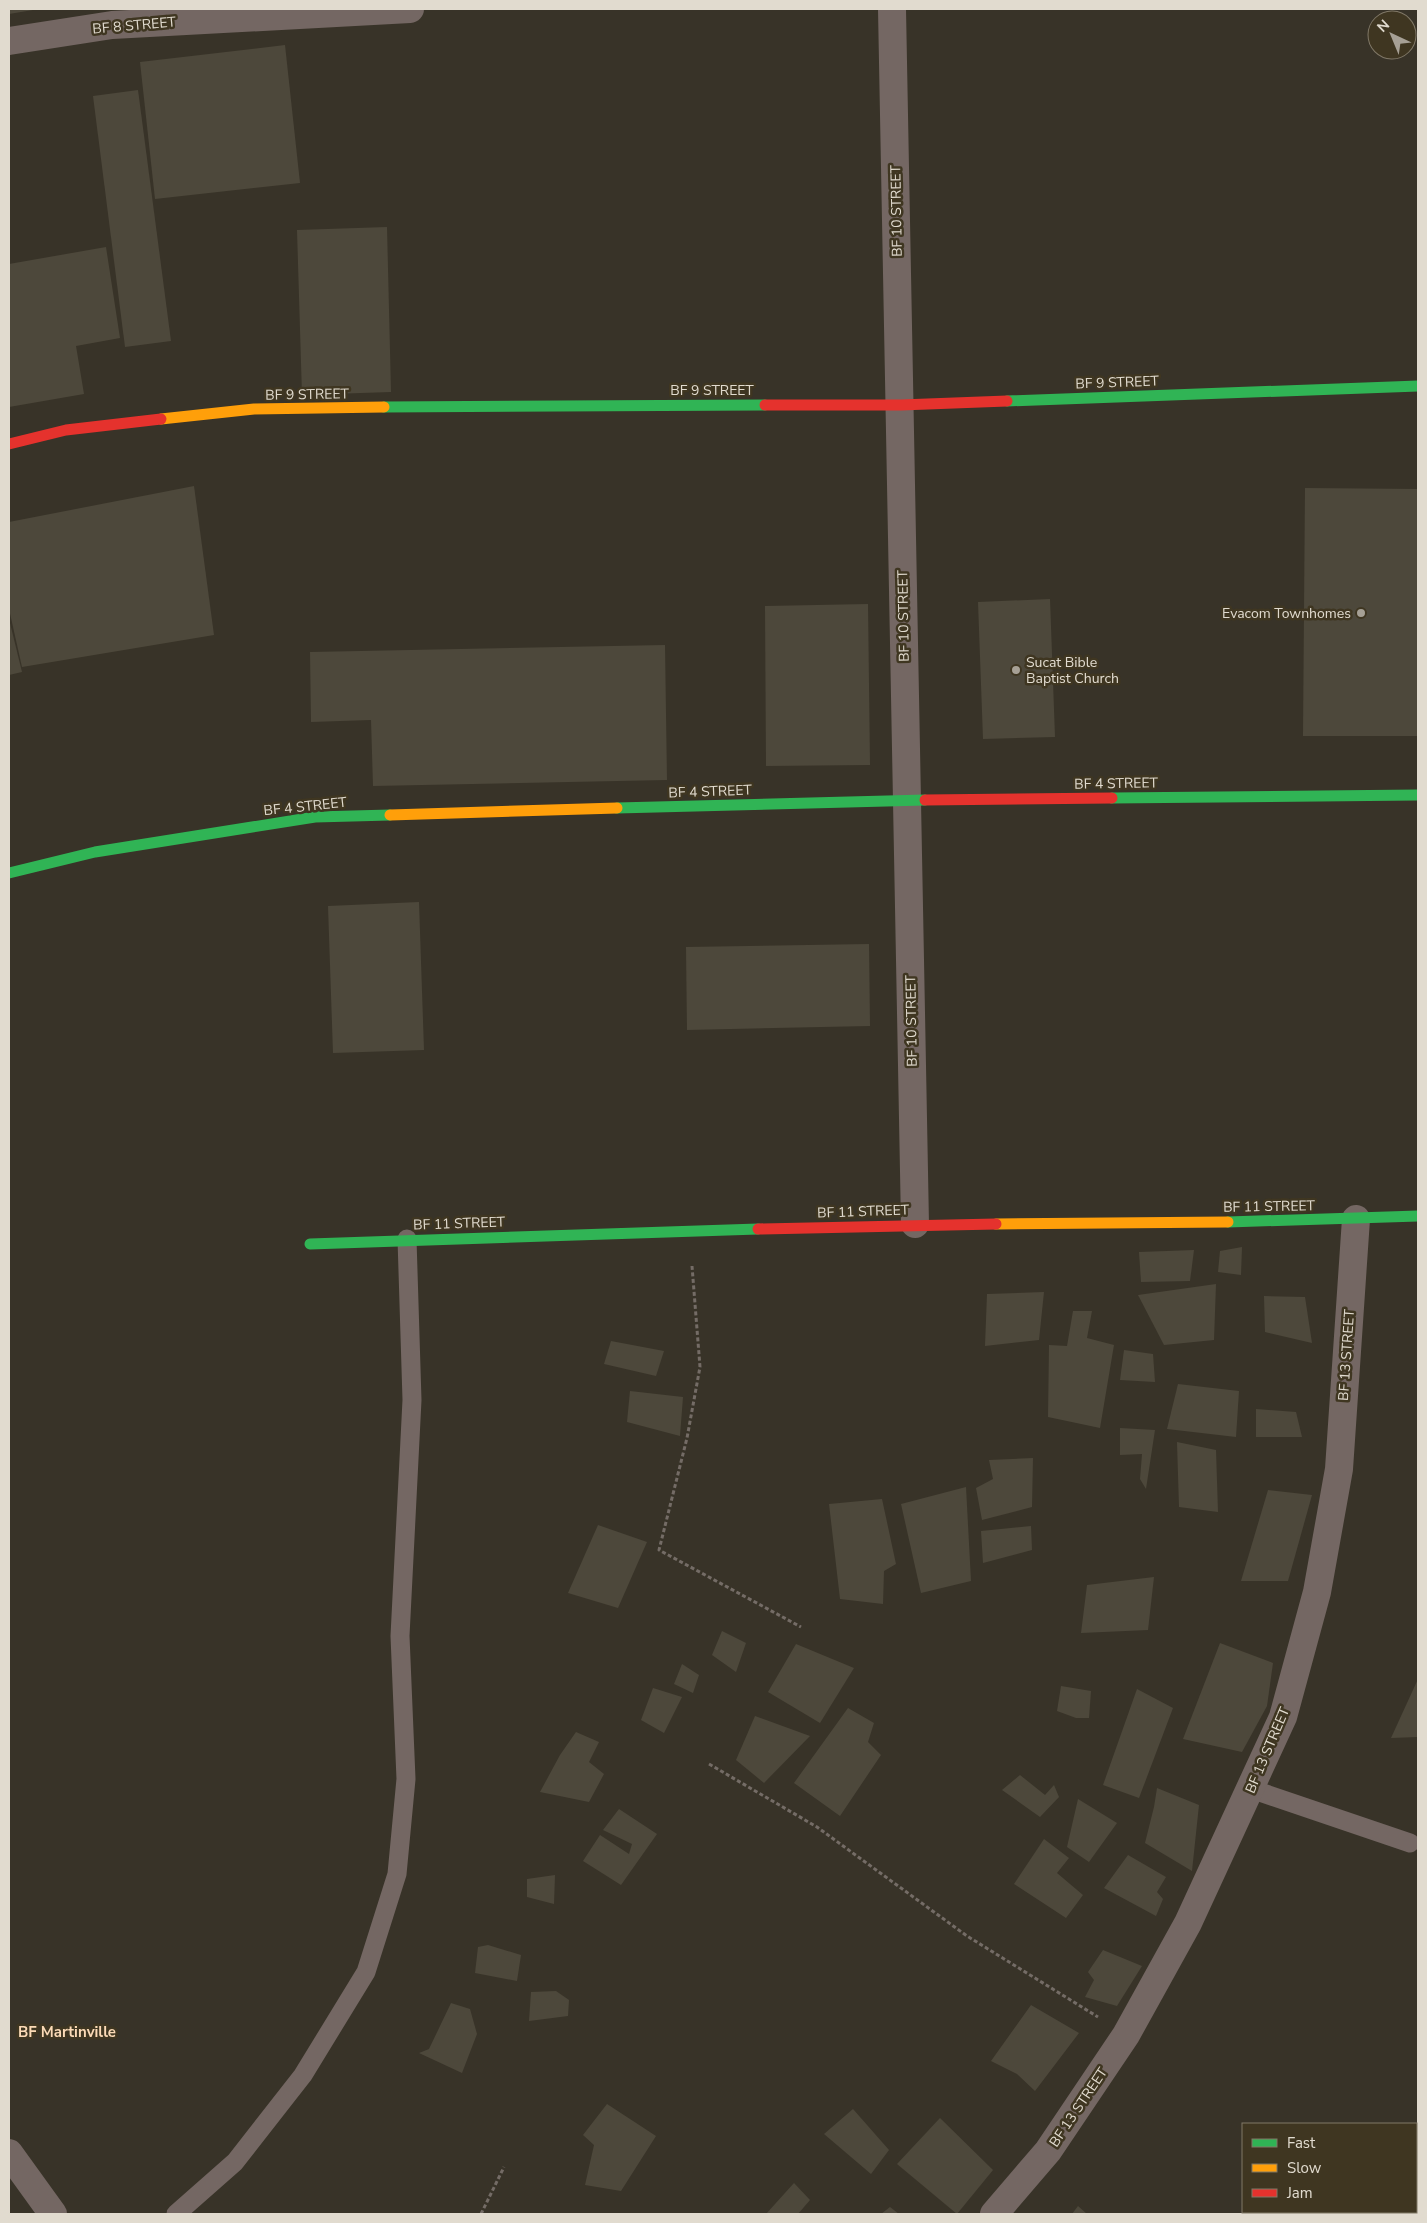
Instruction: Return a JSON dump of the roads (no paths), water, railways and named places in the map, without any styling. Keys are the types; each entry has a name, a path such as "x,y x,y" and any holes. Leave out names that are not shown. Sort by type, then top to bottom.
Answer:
{"street":[{"name":"BF 8 STREET","path":"9,41 112,17 410,9"},
{"name":"BF 10 STREET","path":"892,9 901,405 905,800 916,1224"},
{"name":"BF 9 STREET","path":"9,444 66,430 254,410 483,406 901,405 1418,386"},
{"name":"BF 4 STREET","path":"9,873 95,852 315,817 905,800 1418,795"},
{"name":"BF 11 STREET","path":"310,1244 916,1224 1282,1222 1418,1216"},
{"name":"BF 13 STREET","path":"994,2214 1048,2151 1126,2035 1188,1923 1283,1717 1319,1582 1339,1469 1356,1218"},
{"path":"12,2163 53,2214"}],"lane":[{"path":"176,2214 235,2162 303,2075 366,1972 397,1874 406,1779 400,1636 412,1400 407,1240"},
{"path":"1251,1789 1410,1843"}],"place":[{"name":"Evacom Townhomes","path":"1361,613"},
{"name":"Sucat Bible Baptist Church","path":"1016,670"}],"district":[{"name":"BF Martinville","path":"67,2032"}]}
